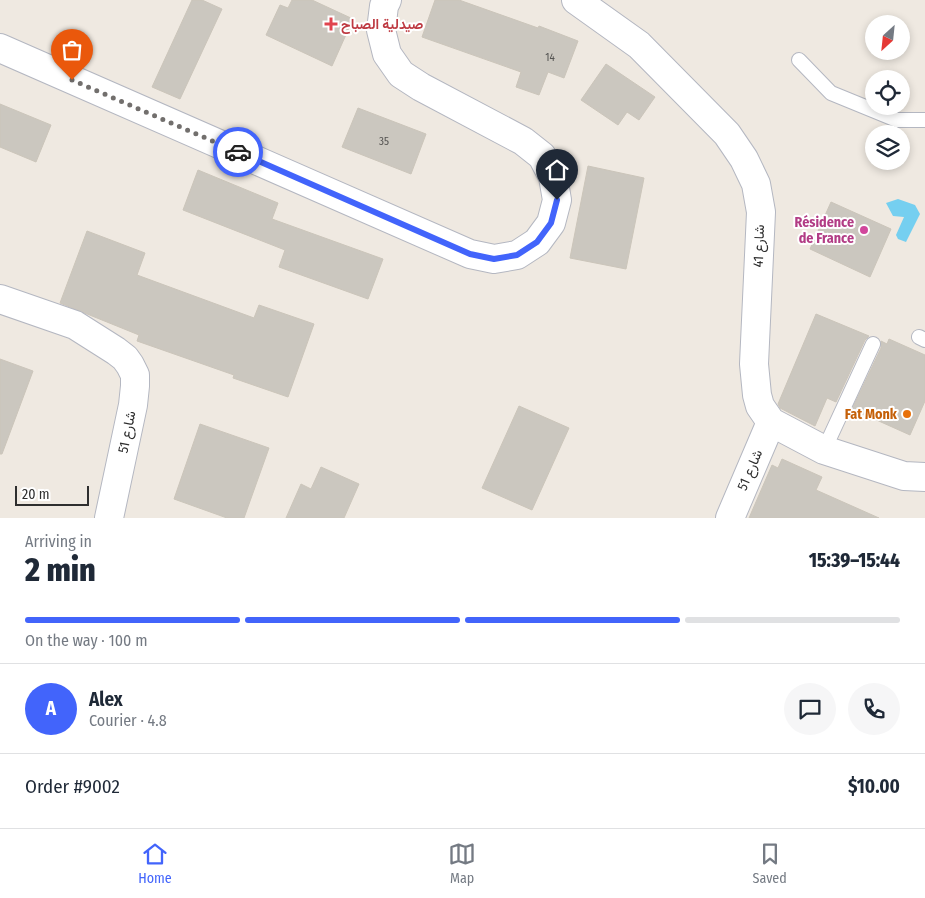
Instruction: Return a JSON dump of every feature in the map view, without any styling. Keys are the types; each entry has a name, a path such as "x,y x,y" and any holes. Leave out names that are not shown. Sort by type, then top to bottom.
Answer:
{"street":[{"path":"0,48 470,254 494,259 517,255 537,242 551,223 557,200 554,177 542,156 523,141 421,87 401,74 387,54 381,30 384,6 387,0"},
{"name":"شارع 41","path":"576,0 639,45 699,104 727,134 744,159 756,184 761,212 754,364 760,406 772,422 824,450 918,482"},
{"name":"شارع 51","path":"0,299 75,325 125,358 135,375 133,405 109,518"},
{"name":"شارع 51","path":"730,518 772,422"}],"lane":[{"path":"799,60 831,93 898,120 925,120"},
{"path":"824,450 874,344"}],"water":[{"path":"898,199 915,205 920,214 906,242 898,239 896,235 904,217 893,216 886,203"}],"building":[{"path":"192,0 202,0 222,9 180,99 152,87"},
{"path":"292,0 312,0 353,19 332,66 266,35 280,5 288,8"},
{"path":"435,0 459,0 578,41 564,78 548,72 539,95 516,87 521,72 422,37"},
{"path":"606,64 655,97 639,120 627,112 618,125 581,100"},
{"path":"0,104 51,125 36,162 0,147"},
{"path":"358,108 426,134 411,174 342,147"},
{"path":"588,166 644,178 626,269 570,258"},
{"path":"198,170 278,203 272,219 383,259 368,299 279,267 285,250 183,210"},
{"path":"831,202 891,229 870,277 810,249"},
{"path":"87,231 145,253 137,275 254,318 259,305 314,324 288,397 233,378 234,375 137,341 139,335 60,303"},
{"path":"816,314 869,336 865,340 836,402 827,398 815,426 780,408 778,404"},
{"path":"889,339 925,355 925,401 910,435 852,409 881,348 881,341 887,344"},
{"path":"0,359 33,371 2,454 0,454"},
{"path":"519,406 569,428 532,510 482,488"},
{"path":"200,424 269,448 244,518 227,518 174,499"},
{"path":"782,459 822,477 816,490 879,518 749,518 772,465 778,468"},
{"path":"321,467 359,484 344,518 286,518 301,484 311,489"}],"way so far":[{"path":"72,80 238,152"}],"place":[{"name":"صيدلية الصباح","path":"331,24"},
{"name":"Résidence de France","path":"864,230"},
{"name":"Fat Monk","path":"907,414"}],"route":[{"path":"238,152 470,254 494,259 517,255 537,242 551,223 557,200"}]}
